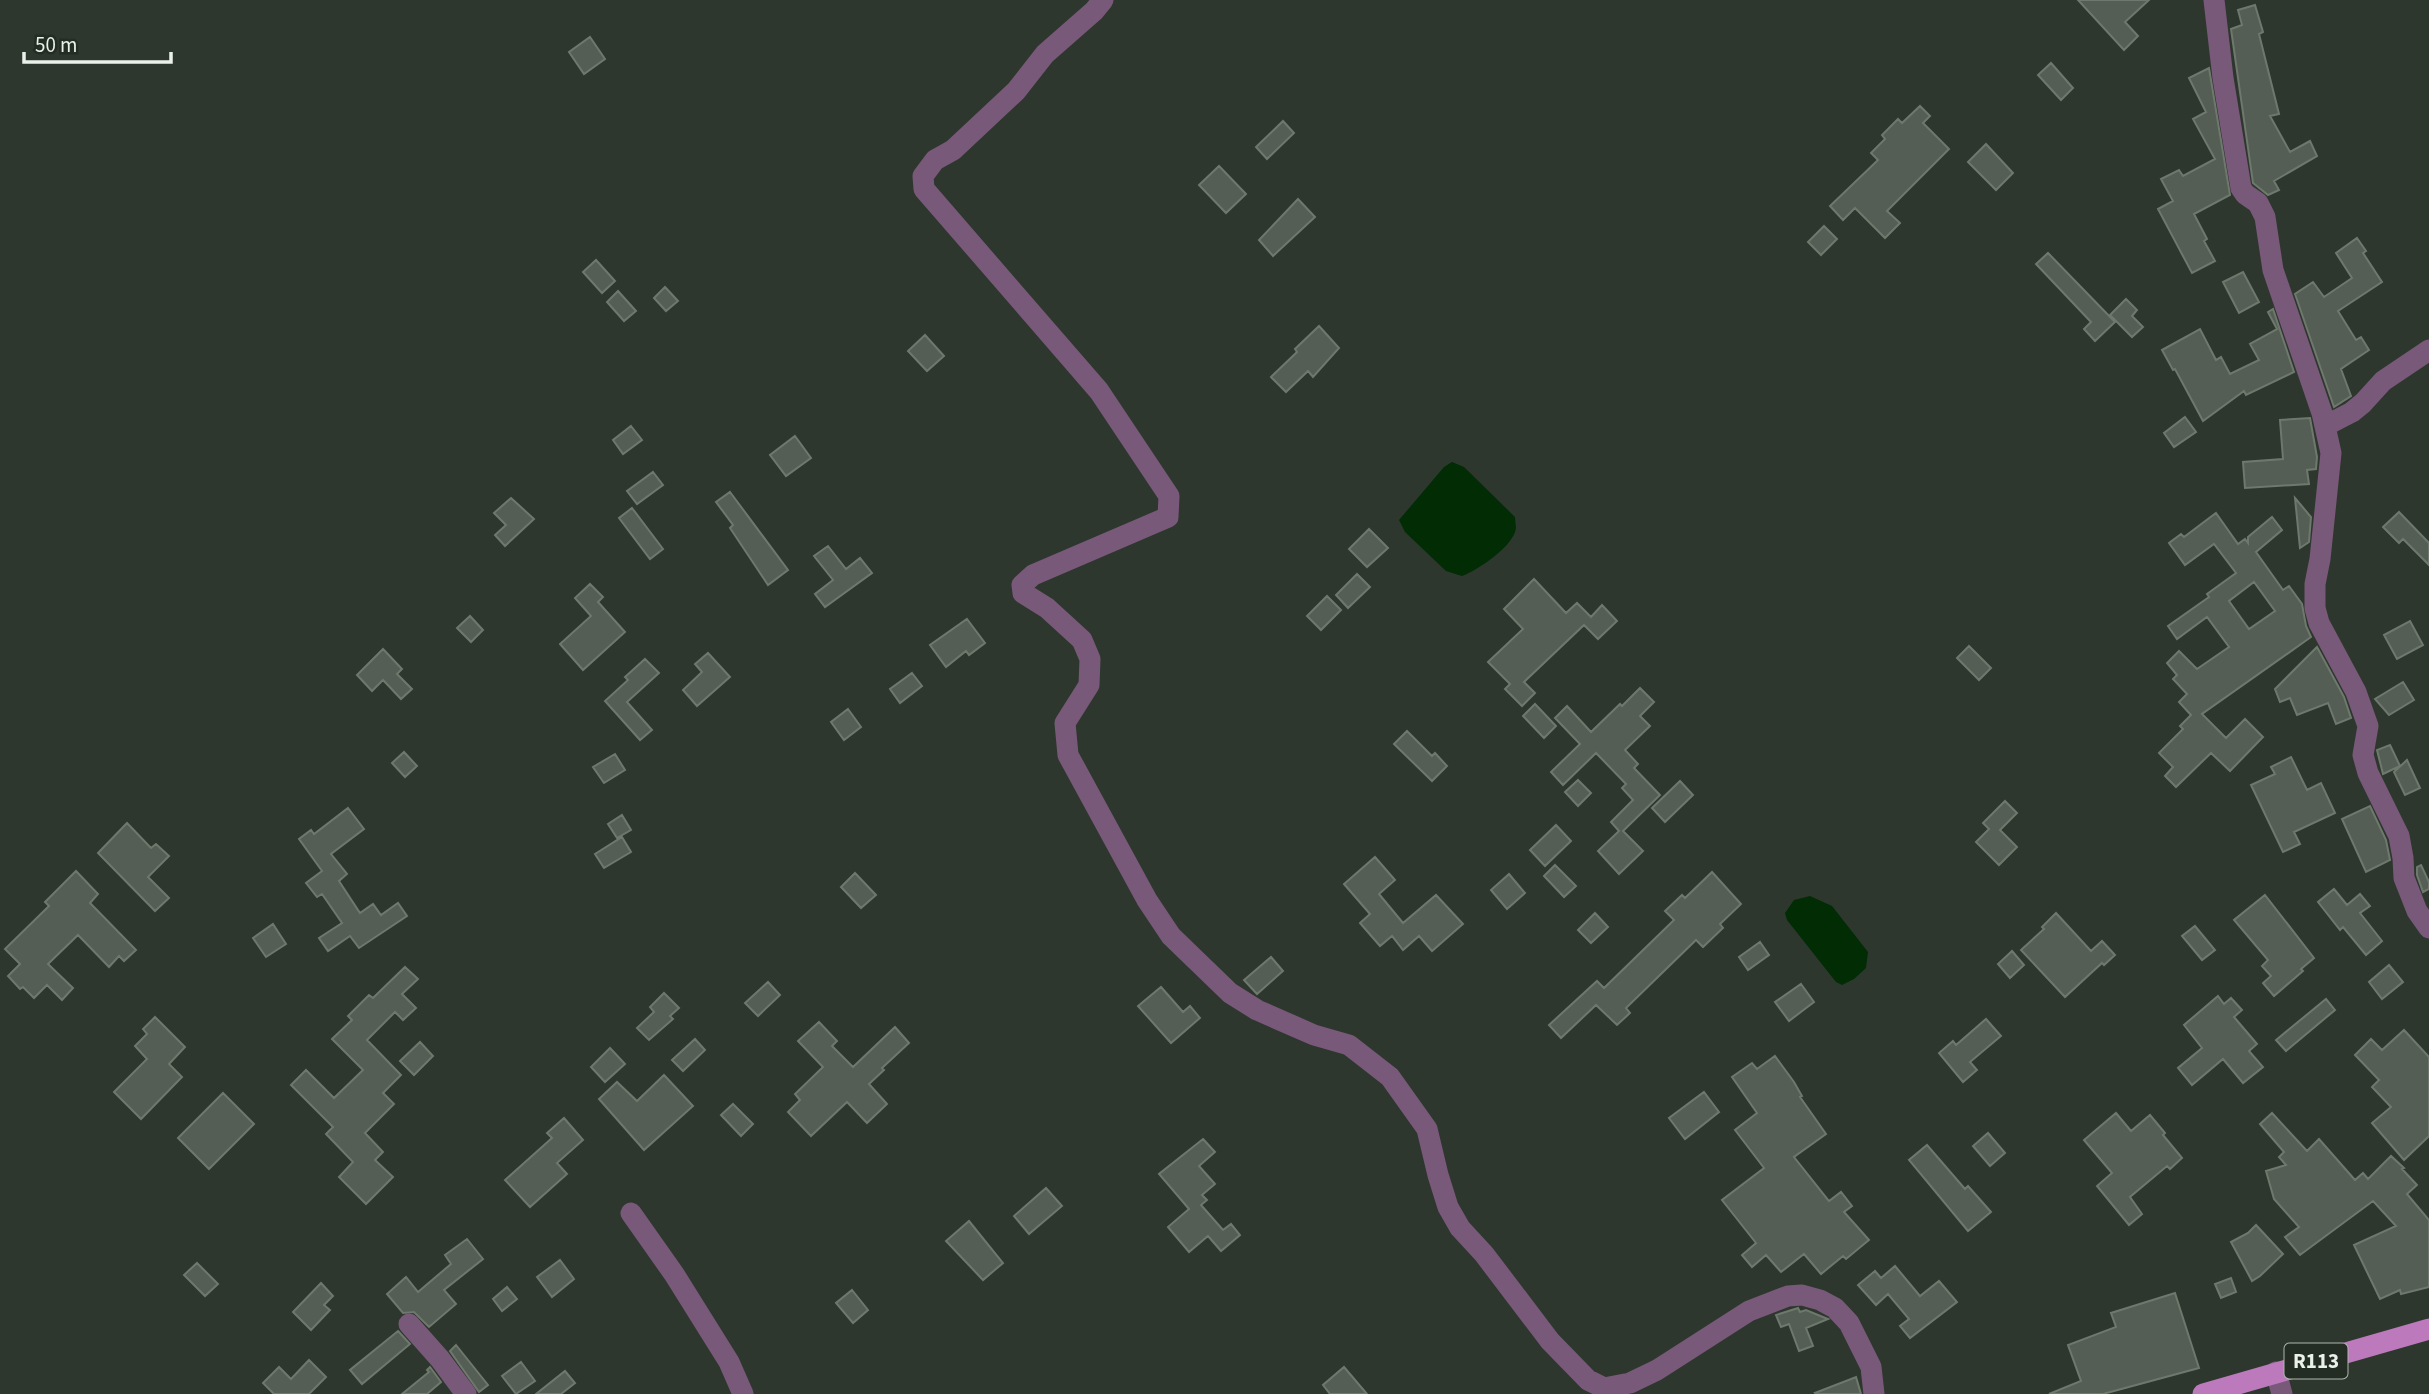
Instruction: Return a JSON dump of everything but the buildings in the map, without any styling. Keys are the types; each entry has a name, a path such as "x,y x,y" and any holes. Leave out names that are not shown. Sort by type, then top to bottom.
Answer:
{"main road":[{"name":"R113","path":"2203,1394 2429,1328"}],"street":[{"path":"1102,0 1094,11 1045,54 1016,91 953,150 935,160 923,176 924,189 1099,391 1169,496 1168,517 1033,575 1021,584 1023,593 1047,608 1082,640 1090,660 1089,685 1065,723 1068,754 1147,900 1171,936 1230,993 1256,1010 1314,1035 1349,1045 1390,1077 1427,1129 1437,1175 1448,1207 1460,1228 1484,1254 1550,1341 1588,1380 1604,1388 1630,1383 1666,1364 1749,1311 1788,1296 1802,1295 1835,1308 1849,1323 1871,1367 1874,1394"},
{"path":"2214,0 2223,78 2241,188 2258,203 2265,217 2273,270 2332,453 2324,532 2315,584 2315,608 2319,623 2356,692 2368,726 2363,755 2368,773 2399,836 2404,878 2417,911 2429,928"},
{"path":"2325,426 2352,412 2384,381 2429,350"},
{"path":"631,1213 674,1274 729,1362 743,1394"},
{"path":"409,1324 466,1394"},
{"path":"2277,1372 2282,1394"}],"shaded area":[{"path":"1452,462 1464,467 1515,517 1516,527 1514,535 1502,550 1486,563 1462,576 1446,571 1405,532 1399,520 1444,467"},
{"path":"1810,896 1832,906 1868,952 1866,968 1842,985 1836,982 1787,920 1785,913 1794,900"}]}
